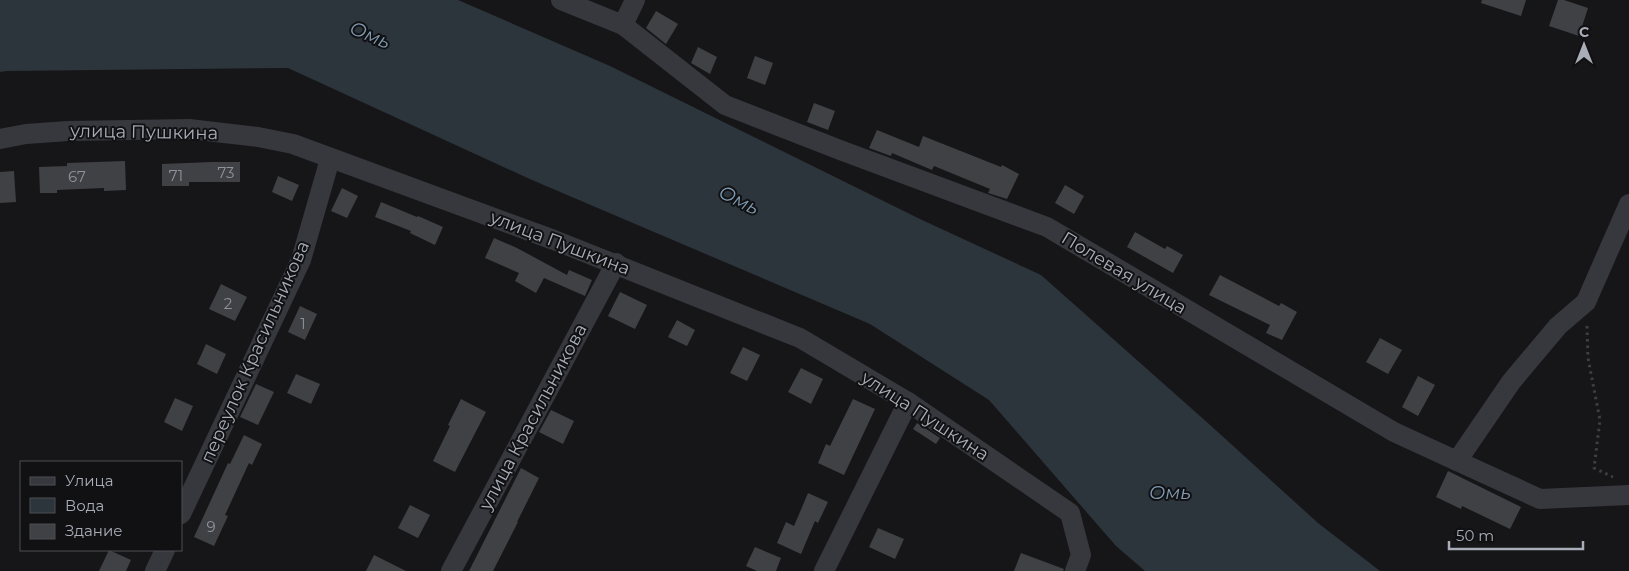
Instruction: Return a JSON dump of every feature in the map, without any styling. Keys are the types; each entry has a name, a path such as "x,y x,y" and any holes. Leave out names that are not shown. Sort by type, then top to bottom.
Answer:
{"street":[{"name":"Полевая улица","path":"561,0 624,26 726,105 840,150 1047,227 1394,432 1457,461 1540,499 1625,488"},
{"path":"624,26 635,0"},
{"name":"улица Пушкина","path":"0,139 26,134 68,131 189,129 258,136 292,144 616,264 800,338 908,402 1070,513 1081,555 1075,571"},
{"name":"переулок Красильникова","path":"182,512 301,260 330,159"},
{"path":"1457,461 1511,382 1558,326 1586,302 1629,204"},
{"name":"улица Красильникова","path":"451,571 616,264"},
{"path":"824,571 908,402"},
{"path":"155,571 164,551"}],"path":[{"path":"1586,302 1588,358 1600,420 1594,468 1625,488"}],"water":[{"name":"Омь","path":"0,0 458,0 610,66 920,219 1041,275 1318,523 1380,571 1145,571 1116,546 989,400 870,324 532,180 288,68 0,72"}],"building":[{"path":"1482,0 1526,0 1521,16 1481,3"},
{"path":"1558,0 1564,0 1588,8 1579,36 1549,26"},
{"path":"656,11 678,24 666,44 646,28"},
{"path":"698,47 717,57 710,74 691,63"},
{"path":"755,56 773,63 765,85 747,78"},
{"path":"814,103 835,111 828,130 807,122"},
{"path":"877,130 919,147 923,136 1001,167 1002,165 1019,174 1007,199 988,193 990,189 934,166 932,170 892,153 891,156 869,148"},
{"path":"125,161 126,190 104,191 104,188 57,190 57,193 40,193 39,167 67,166 67,163"},
{"path":"240,162 240,182 189,182 189,186 162,186 162,164"},
{"path":"14,171 16,202 0,203 0,172"},
{"path":"278,176 299,185 292,201 272,192"},
{"path":"1065,185 1084,196 1074,214 1055,203"},
{"path":"342,188 358,196 347,218 331,211"},
{"path":"381,202 443,227 435,245 410,233 411,231 375,217"},
{"path":"1135,232 1165,249 1167,246 1183,255 1173,273 1127,247"},
{"path":"494,238 567,275 569,270 592,280 585,296 544,278 536,293 515,281 519,273 485,258"},
{"path":"1220,275 1279,306 1281,303 1297,312 1282,340 1266,333 1270,325 1209,295"},
{"path":"221,284 247,297 235,321 209,309"},
{"path":"620,292 647,305 635,329 608,316"},
{"path":"300,306 317,314 305,340 288,332"},
{"path":"677,320 695,330 687,346 668,337"},
{"path":"1380,338 1402,350 1388,374 1366,362"},
{"path":"206,344 226,354 217,374 197,364"},
{"path":"743,347 760,355 747,381 730,373"},
{"path":"801,368 823,379 811,404 788,392"},
{"path":"296,374 320,384 311,404 287,393"},
{"path":"1418,376 1435,385 1418,416 1402,407"},
{"path":"256,384 274,392 258,425 240,417"},
{"path":"175,398 193,406 182,431 164,422"},
{"path":"461,399 486,412 455,472 433,461"},
{"path":"853,399 875,409 844,475 818,463 826,444 830,446"},
{"path":"551,410 574,421 563,444 539,432"},
{"path":"917,423 940,438 936,444 913,429"},
{"path":"244,435 262,444 252,465 249,463 225,515 228,516 214,546 194,537 228,463 230,464"},
{"path":"521,468 539,478 518,522 493,571 469,571"},
{"path":"1448,471 1521,507 1510,529 1462,506 1461,509 1436,497"},
{"path":"808,493 828,502 818,523 815,521 801,554 777,543 786,522 794,526"},
{"path":"410,505 430,515 418,538 398,528"},
{"path":"878,528 904,539 895,559 869,547"},
{"path":"755,547 781,558 776,571 757,571 746,566"},
{"path":"109,551 131,560 126,571 99,571"},
{"path":"1021,553 1064,569 1063,571 1014,571"},
{"path":"374,555 406,571 366,571"}]}
